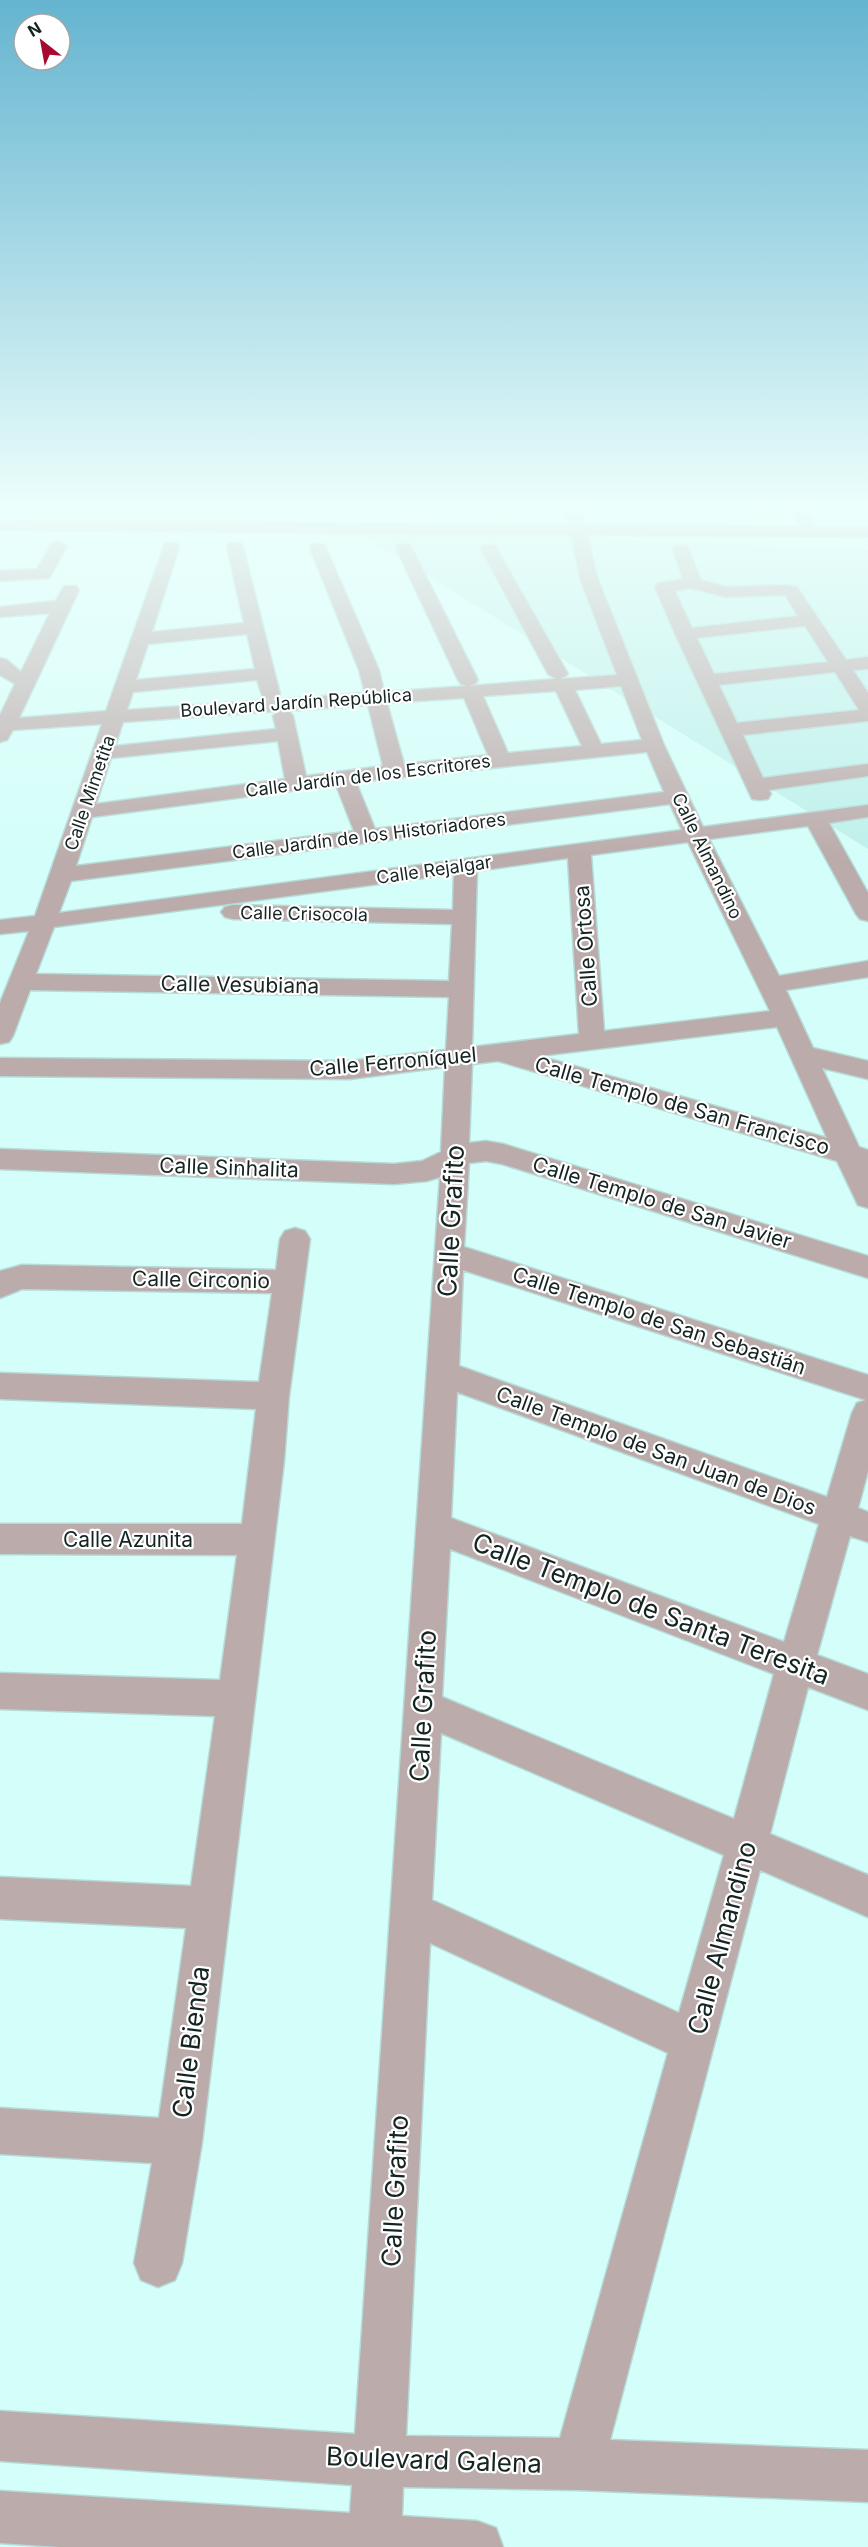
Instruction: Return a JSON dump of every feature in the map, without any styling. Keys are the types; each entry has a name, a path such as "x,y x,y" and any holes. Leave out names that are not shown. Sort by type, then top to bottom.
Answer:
{"street":[{"path":"3,722 54,623"},
{"name":"Calle Mimetita","path":"0,1036 62,875 121,703 145,623"},
{"path":"253,623 265,674 286,734 297,784"},
{"path":"346,623 376,692 395,771"},
{"path":"440,623 470,685 500,759"},
{"path":"530,623 561,679 594,750"},
{"name":"Calle Almandino","path":"606,623 677,797 771,985 801,1054 857,1157 868,1198"},
{"path":"679,623 758,789 868,770"},
{"path":"684,634 784,623"},
{"path":"812,623 868,708"},
{"path":"140,639 254,628"},
{"path":"707,681 868,663"},
{"path":"0,664 8,672 25,682"},
{"name":"Boulevard Jardín República","path":"3,722 121,703 275,699 626,673"},
{"path":"121,703 265,674"},
{"path":"731,730 868,715"},
{"path":"104,753 286,734"},
{"name":"Calle Jardín de los Escritores","path":"84,812 395,771 654,745"},
{"path":"344,778 368,836"},
{"name":"Calle Jardín de los Historiadores","path":"62,875 677,797"},
{"name":"Calle Rejalgar","path":"0,927 868,811"},
{"path":"815,818 868,914"},
{"name":"Calle Ortosa","path":"579,850 592,1041"},
{"name":"Calle Grafito","path":"374,2544 450,1254 466,865"},
{"name":"Calle Crisocola","path":"145,909 199,914 237,912 464,917"},
{"path":"771,985 868,969"},
{"name":"Calle Vesubiana","path":"21,982 460,989"},
{"name":"Calle Ferroníquel","path":"0,1067 315,1071 380,1068 784,1018"},
{"name":"Calle Templo de San Francisco","path":"496,1053 857,1157"},
{"path":"801,1054 868,1070"},
{"name":"Calle Templo de San Javier","path":"455,1157 486,1151 503,1154 868,1267"},
{"name":"Calle Sinhalita","path":"0,1159 394,1174 427,1171 455,1157"},
{"path":"290,1282 296,1239"},
{"name":"Calle Templo de San Sebastián","path":"450,1254 868,1388"},
{"name":"Calle Circonio","path":"0,1286 5,1281 22,1277 290,1282 273,1396 257,1540"},
{"name":"Calle Templo de San Juan de Dios","path":"443,1374 854,1522"},
{"path":"0,1386 273,1396"},
{"name":"Calle Almandino","path":"578,2464 796,1663 854,1522 868,1413"},
{"name":"Calle Templo de Santa Teresita","path":"434,1527 868,1692"},
{"name":"Calle Azunita","path":"0,1539 257,1540"},
{"path":"0,1690 235,1699 257,1540"},
{"name":"Calle Bienda","path":"0,2131 179,2142 235,1699"},
{"path":"423,1707 868,1896"},
{"path":"0,1898 208,1908"},
{"path":"411,1912 694,2043"},
{"path":"158,2263 179,2142"},
{"name":"Boulevard Galena","path":"0,2436 379,2461 867,2472"},
{"path":"0,2517 374,2544 477,2547"}],"shaded area":[{"path":"504,623 868,623 868,849"}]}
